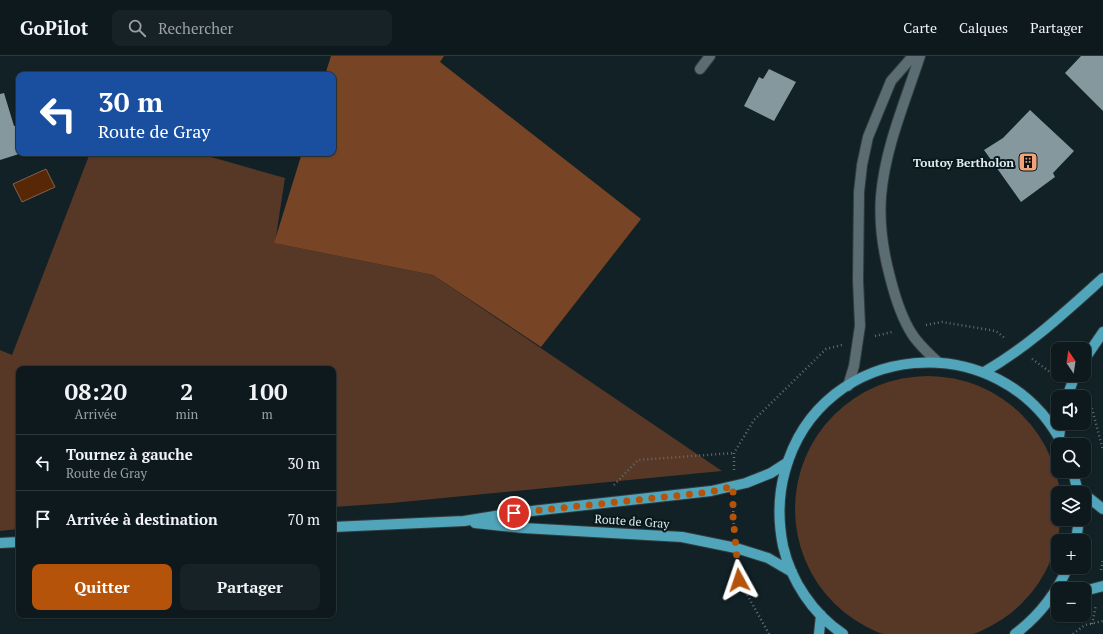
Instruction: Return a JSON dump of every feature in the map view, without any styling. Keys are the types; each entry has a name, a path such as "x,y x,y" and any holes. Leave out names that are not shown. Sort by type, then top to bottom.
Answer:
{"main road":[{"path":"984,372 1001,362 1047,327 1103,278"},
{"path":"1091,350 1103,332"},
{"path":"843,634 821,616 800,588 785,555 779,518 782,480 797,442 812,419 835,396 848,386 872,373 898,365 939,363 962,366 984,372 999,379 1027,398 1046,419 1059,438"},
{"name":"Route de Gray","path":"336,527 464,521 514,513 711,492 771,473 788,462"},
{"path":"1091,500 1103,509"},
{"name":"Route de Gray","path":"464,521 523,528 682,538 736,548 768,558 792,572"},
{"path":"0,543 16,542"},
{"path":"1091,589 1103,586"},
{"path":"1015,634 1051,602"},
{"path":"819,634 821,616"}],"street":[{"path":"700,69 710,56"},
{"path":"848,386 854,366 860,326 858,280 859,192 862,165 868,137 891,81 913,56"},
{"path":"920,56 902,105 886,162 881,196 881,234 887,267 896,299 909,328 926,351 939,363"}],"path":[{"path":"769,634 739,580 733,516 734,453 754,420 826,349 909,328 942,322 996,331 1019,349 1065,390"},
{"path":"1091,405 1103,450"},
{"path":"601,503 617,481 638,460 734,453"},
{"path":"1073,634 1085,625 1103,621"}],"shaded area":[{"path":"331,56 444,56 440,62 641,219 541,347 433,275 274,243 301,156 336,156 336,72 326,72"},
{"path":"89,156 208,156 285,178 275,243 433,275 722,471 392,503 336,507 336,366 16,366 16,529 0,531 0,350 12,355"},
{"path":"46,169 55,187 22,202 13,184"},
{"path":"928,376 954,379 979,387 1002,399 1022,415 1038,435 1051,461 1051,478 1057,478 1058,486 1051,486 1051,526 1059,526 1058,534 1051,534 1051,557 1038,583 1022,603 1002,619 969,635 887,635 854,619 834,603 818,583 806,560 798,535 795,509 798,483 806,458 818,435 834,415 854,399 877,387 902,379"}],"building":[{"path":"1081,56 1103,56 1103,111 1065,73"},
{"path":"769,69 796,82 774,121 744,106 759,77 763,79"},
{"path":"4,93 14,126 16,126 16,155 0,160 0,94"},
{"name":"Toutoy Bertholon","path":"1030,110 1074,151 1053,173 1055,177 1021,202 984,150 1003,138"}],"place":[{"name":"Toutoy Bertholon","path":"1028,162"}],"route":[{"path":"514,513 711,492 733,486 733,516 739,580"}]}
